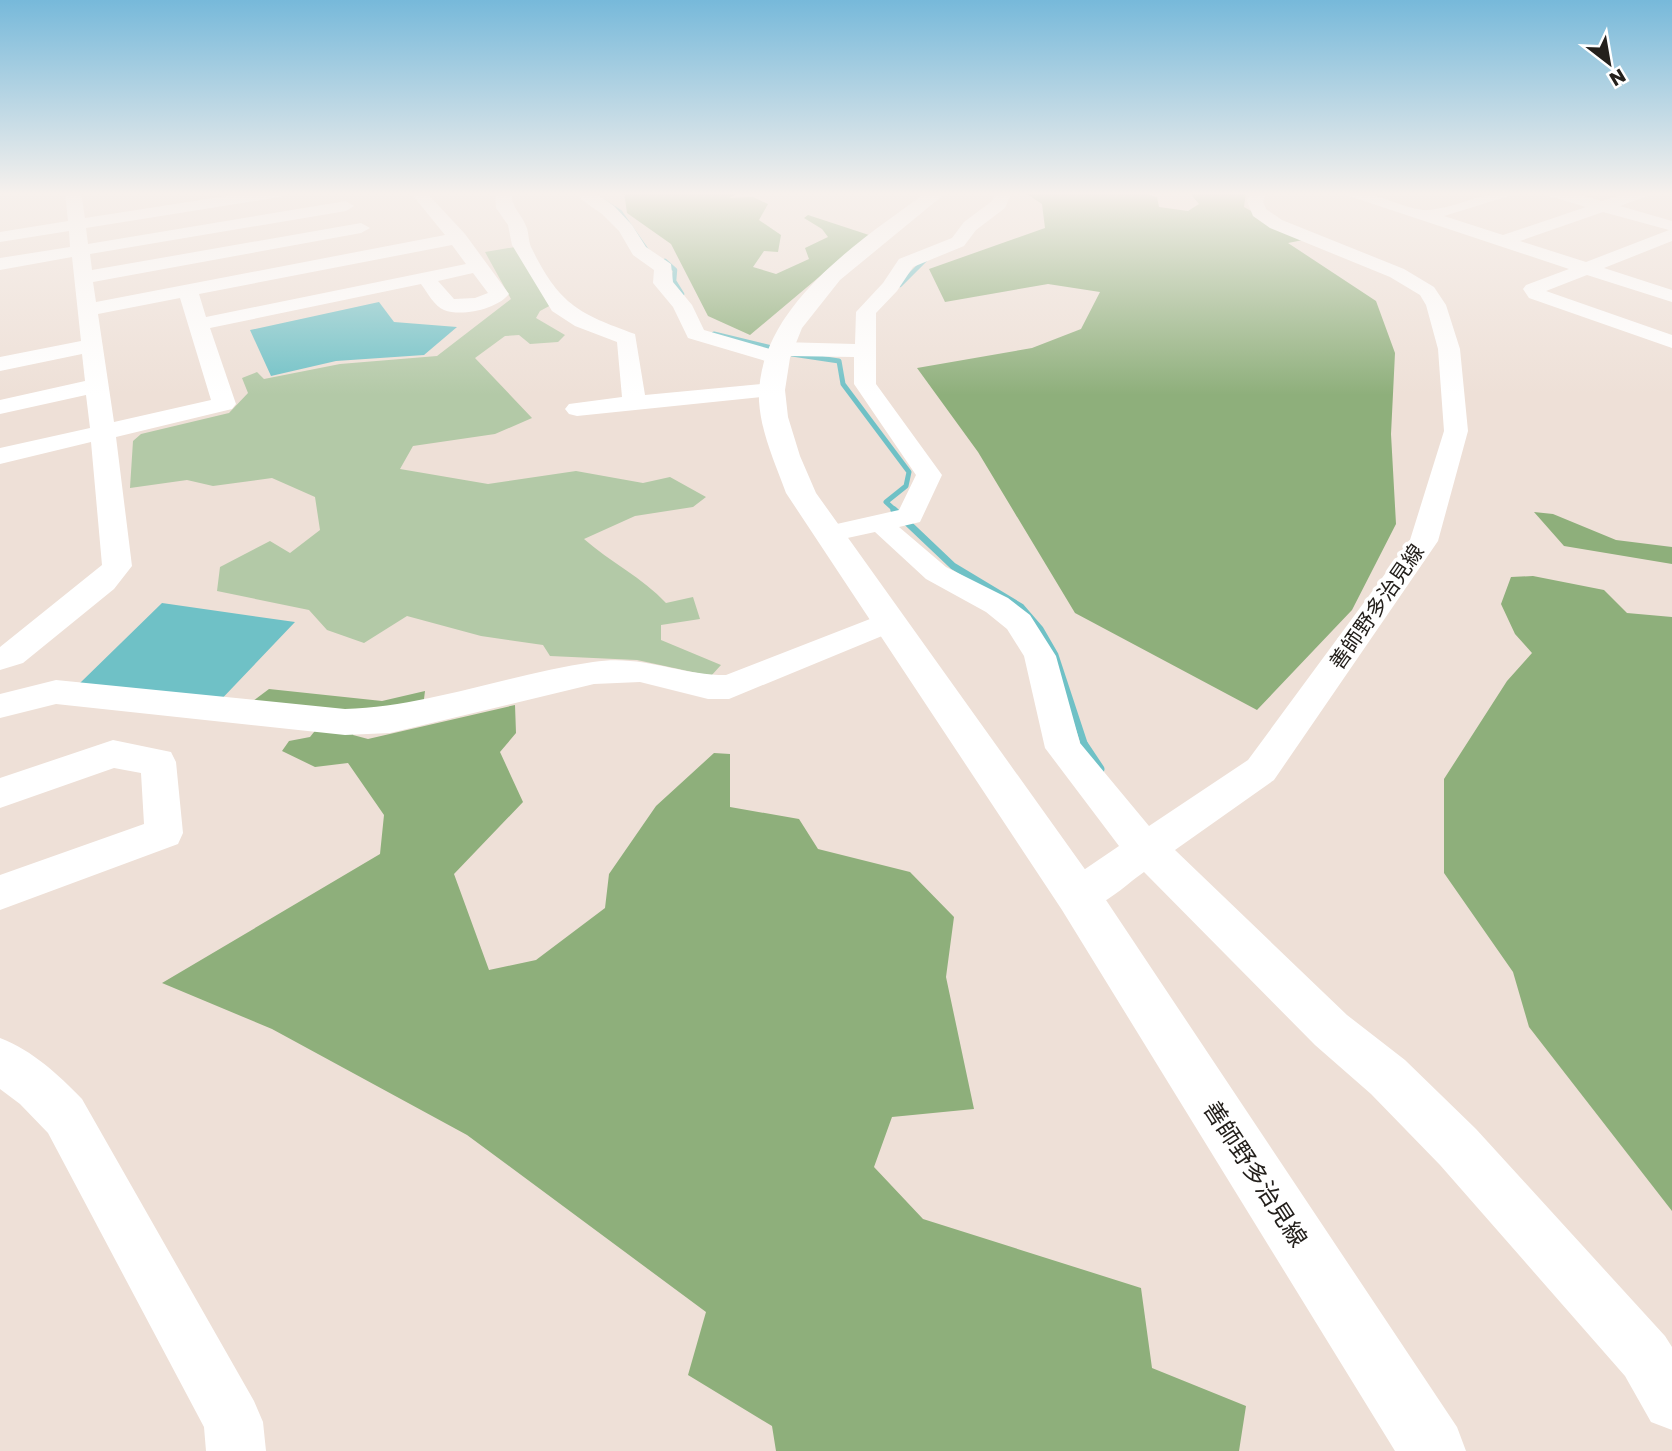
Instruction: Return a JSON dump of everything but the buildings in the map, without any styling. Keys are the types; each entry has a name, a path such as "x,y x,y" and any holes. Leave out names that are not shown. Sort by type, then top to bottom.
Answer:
{"main road":[{"path":"782,360 796,317 832,276 852,260"},
{"name":"善師野多治見線","path":"782,360 777,429 798,484 888,622 1078,896 1433,1451"}],"street":[{"path":"0,659 12,655 103,582 117,566 104,432 95,386 80,260"},
{"path":"82,278 184,260"},
{"path":"86,310 350,260"},
{"path":"426,278 448,305 464,306 493,299 499,294 472,260"},
{"path":"530,260 559,307 582,321 627,339 634,403"},
{"path":"652,260 664,268 663,283 682,305 695,334 782,360"},
{"path":"829,534 893,519 929,475 865,384 866,312 891,286 897,273 912,260"},
{"name":"善師野多治見線","path":"1078,896 1261,770 1424,541 1456,430 1449,349 1436,305 1427,291 1397,273 1362,260"},
{"path":"1560,260 1672,296"},
{"path":"1612,260 1532,289 1536,294 1672,342"},
{"path":"201,324 477,267"},
{"path":"0,456 224,404 201,324 188,291"},
{"path":"0,364 90,346"},
{"path":"577,409 634,403 782,360 866,346"},
{"path":"0,407 95,386"},
{"path":"893,519 893,537 936,573 997,605 1020,622 1040,656 1063,748 1161,840 1331,1030 1388,1077 1449,1137 1645,1356 1672,1401"},
{"path":"0,706 56,692 345,722 390,720 594,673 640,671 708,688 729,687 888,622"},
{"path":"0,793 113,754 158,762 164,833 0,893"},
{"path":"0,1062 37,1087 65,1116 233,1422 236,1451"}],"green space":[{"path":"489,260 523,260 553,304 540,311 536,318 565,335 558,342 530,344 519,335 505,336 475,358 532,418 495,434 413,446 400,469 488,484 576,471 643,483 670,477 706,497 693,507 635,516 584,539 666,603 693,597 700,619 661,625 661,640 721,665 711,676 637,660 550,656 543,645 481,636 407,616 364,643 327,630 309,610 217,591 220,567 270,541 290,553 320,530 315,497 272,478 213,486 187,480 130,488 133,441 141,434 229,413 248,393 242,378 257,372 264,379 340,364 437,356 511,299"},
{"path":"679,260 758,260 753,267 776,274 807,260 840,260 750,335 708,316"},
{"path":"955,260 1313,260 1376,301 1395,353 1391,434 1396,524 1352,610 1257,710 1075,613 978,452 917,368 1032,348 1081,329 1100,292 1048,284 945,302 929,269"},
{"path":"1534,512 1553,514 1616,540 1672,547 1672,564 1564,546"},
{"path":"1533,576 1604,590 1627,613 1672,617 1672,1211 1529,1027 1513,972 1444,873 1444,779 1507,681 1532,653 1515,634 1501,604 1511,577"},
{"path":"269,689 382,701 425,691 423,707 360,718 353,735 368,739 515,705 516,733 500,752 523,802 454,874 489,970 536,960 605,908 609,874 656,806 714,753 730,754 730,807 799,819 818,849 910,872 954,917 946,977 974,1109 892,1117 874,1167 923,1219 1141,1288 1152,1368 1246,1406 1239,1451 776,1451 772,1426 688,1375 706,1312 467,1135 272,1029 162,983 380,854 384,815 348,763 315,767 282,751 289,741 310,737 326,717 253,701"}],"water":[{"path":"379,302 394,322 457,327 424,355 336,361 271,376 250,330"},
{"path":"162,603 295,622 214,707 80,683"}],"waterway":[{"path":"900,285 925,260"},
{"path":"665,261 675,270 674,281 682,294"},
{"path":"714,334 780,350"},
{"path":"792,354 839,361 843,384 909,472 906,486 886,502 896,511"},
{"path":"894,510 953,566 1021,607 1040,629 1055,655 1085,746"},
{"path":"1084,745 1100,769"}]}
